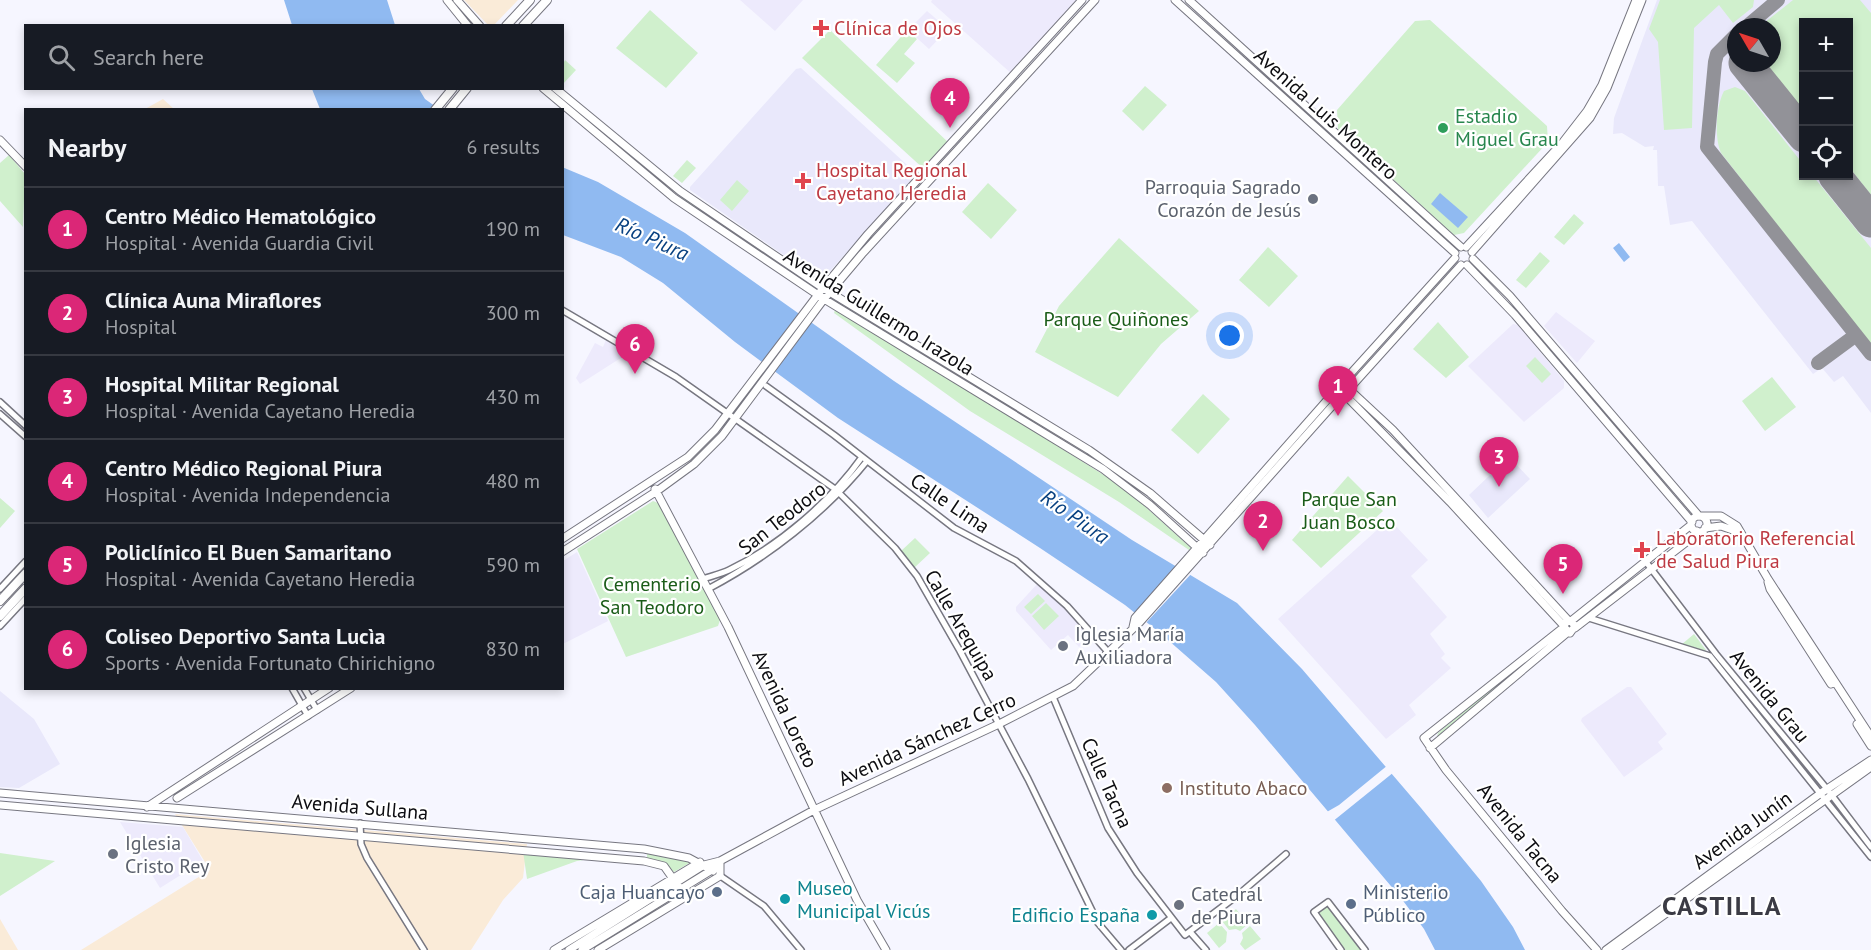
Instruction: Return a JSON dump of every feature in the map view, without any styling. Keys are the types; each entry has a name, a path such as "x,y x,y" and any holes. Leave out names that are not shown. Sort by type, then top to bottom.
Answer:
{"highway":[{"path":"508,24 530,0"},
{"path":"525,24 547,0"},
{"path":"437,108 451,90"},
{"path":"451,107 465,90"},
{"path":"0,601 24,575"},
{"path":"0,616 24,590"}],"main road":[{"path":"447,0 466,24"},
{"path":"457,0 478,24"},
{"path":"564,551 657,491 694,464 764,375 821,297 1082,0"},
{"path":"827,290 1095,0"},
{"name":"Avenida Luis Montero","path":"1175,0 1459,251"},
{"name":"Avenida Luis Montero","path":"1189,0 1459,251"},
{"path":"1569,626 1345,392 1343,382 1459,251 1563,142 1587,111 1602,85 1639,1"},
{"name":"Avenida Sánchez Cerro","path":"554,950 580,938 701,863 720,861 814,810 999,724 1074,686 1109,653 1278,461 1468,260 1590,118 1607,88 1639,1"},
{"name":"Avenida Guillermo Irazola","path":"545,90 674,198 1089,450 1131,479 1207,543"},
{"name":"Avenida Guillermo Irazola","path":"557,90 680,191 821,297 1084,456 1123,483 1200,551"},
{"path":"0,140 24,165"},
{"path":"1459,251 1510,296 1680,496 1699,516 1706,520 1705,528"},
{"path":"1459,251 1674,501 1697,531"},
{"path":"1367,356 1374,361"},
{"path":"564,538 652,482 688,456 732,417"},
{"path":"1652,476 1659,470"},
{"name":"Avenida Loreto","path":"652,482 708,589 857,900 886,950"},
{"path":"1674,501 1680,496"},
{"path":"1430,748 1699,516 1728,519 1743,535 1768,579 1871,737"},
{"path":"1179,531 1186,523"},
{"path":"1569,626 1589,618 1697,531 1705,528 1730,528 1743,535"},
{"path":"1768,579 1770,589 1871,746"},
{"name":"Avenida Tacna","path":"1569,626 1424,738 1594,949"},
{"path":"147,807 327,690"},
{"path":"177,798 348,690"},
{"name":"Avenida Junín","path":"1615,950 1871,760"},
{"name":"Avenida Junín","path":"1606,950 1827,794 1871,767"},
{"name":"Avenida Sullana","path":"0,793 644,849 701,863 713,871"},
{"path":"21,806 24,795"},
{"name":"Avenida Sullana","path":"0,805 359,834 650,862 663,866 681,890"},
{"path":"598,950 720,876 720,861"},
{"name":"Avenida Sánchez Cerro","path":"582,950 713,871 720,861"},
{"name":"Avenida Sánchez Cerro","path":"569,950 580,938"}],"street":[{"name":"Calle Arequipa","path":"564,311 638,353 837,491 888,540 917,576 999,724 1098,923 1121,950"},
{"name":"Calle Lima","path":"766,386 954,528 1010,557 1039,579 1109,653"},
{"path":"0,402 24,424"},
{"path":"0,414 24,435"},
{"name":"San Teodoro","path":"708,589 760,558 837,491 865,459"},
{"name":"San Teodoro","path":"703,579 727,571 758,554 837,491"},
{"name":"Avenida Grau","path":"1646,562 1827,794 1871,857"},
{"path":"0,589 24,563"},
{"path":"0,626 24,600"},
{"name":"Avenida Grau","path":"1589,618 1710,656 1871,847"},
{"path":"293,690 308,716"},
{"path":"305,690 317,710"},
{"name":"Calle Tacna","path":"1053,697 1108,828 1171,918 1206,950"},
{"path":"360,823 359,834 367,858 424,950"},
{"path":"1188,934 1286,854"},
{"path":"713,871 764,906 801,950"},
{"path":"1341,950 1314,912 1328,902 1365,950"},
{"path":"1129,950 1171,918"}],"shaded area":[{"path":"464,0 518,0 495,24 487,24"},
{"path":"740,0 803,0 775,31"},
{"path":"932,0 1080,0 1013,75 931,2"},
{"path":"1657,0 1871,0 1871,413 1843,376 1834,382 1822,368 1813,374 1692,221 1670,225 1664,186 1658,186 1657,150 1653,150 1654,146 1645,147 1622,133 1613,134 1614,118"},
{"path":"927,11 948,29 929,49 908,30"},
{"name":"Hospital Regional Cayetano Heredia","path":"801,68 917,174 821,281 690,190 690,187 796,69"},
{"path":"163,99 173,108 147,108"},
{"path":"1556,312 1595,341 1577,363 1544,326"},
{"path":"1513,324 1518,325 1564,381 1564,388 1524,422 1468,366"},
{"path":"606,340 627,354 580,384 576,378 595,343 603,347"},
{"path":"1509,457 1530,479 1488,518 1469,495"},
{"path":"1391,521 1428,560 1411,576 1447,617 1430,634 1445,654 1441,658 1451,668 1409,705 1416,715 1386,739 1278,619 1386,522"},
{"path":"577,552 608,621 564,643 564,560"},
{"path":"1039,582 1092,636 1079,647 1068,635 1051,650 1016,611 1016,607"},
{"path":"1627,687 1631,687 1667,734 1658,742 1663,749 1624,777 1581,721 1582,718"},
{"path":"0,691 34,719 60,764 19,788 0,787"},
{"path":"175,814 527,844 523,878 503,900 471,950 81,950 210,870"},
{"path":"120,822 183,827 203,861 160,888"},
{"path":"0,919 18,950 0,950"}],"green space":[{"path":"1660,0 1754,0 1753,7 1739,18 1729,18 1719,5 1694,28 1692,128 1664,130 1658,42 1649,29"},
{"path":"1793,0 1860,0 1871,13 1871,195 1853,172 1853,18 1799,18 1799,107 1771,72 1781,72 1781,18 1770,18"},
{"path":"650,10 698,53 666,88 616,48"},
{"name":"Estadio Miguel Grau","path":"1430,20 1547,126 1548,142 1464,233 1454,235 1338,129 1337,110 1415,21"},
{"path":"830,30 950,144 925,170 802,58"},
{"path":"907,30 917,39 904,54 915,63 897,83 876,65"},
{"path":"565,60 576,70 564,83"},
{"path":"1145,86 1167,105 1143,131 1122,111"},
{"path":"1735,87 1745,91 1799,159 1799,180 1816,180 1871,248 1871,345 1721,153 1717,122 1724,91"},
{"path":"9,155 24,173 23,227 0,201 0,163"},
{"path":"687,160 696,168 682,183 673,176"},
{"path":"737,180 749,191 732,211 720,200"},
{"path":"988,183 1017,210 991,239 962,212"},
{"path":"681,196 774,257 774,260 772,261 681,200"},
{"path":"1574,214 1584,223 1564,245 1554,237"},
{"name":"Parque Quiñones","path":"1119,238 1199,311 1161,344 1118,397 1035,352 1059,306"},
{"path":"1268,247 1298,276 1269,307 1239,280"},
{"path":"1540,252 1550,261 1526,288 1516,280"},
{"path":"831,304 1107,477 1139,501 1191,548 1189,550 1119,502 970,411 834,313 835,310 829,307"},
{"path":"1438,322 1469,357 1446,378 1413,349"},
{"path":"1535,357 1551,374 1542,383 1526,366"},
{"path":"1772,377 1796,407 1765,431 1742,401"},
{"path":"1203,394 1230,419 1198,454 1171,430"},
{"name":"Parque San Juan Bosco","path":"1348,476 1383,511 1321,568 1292,540"},
{"path":"0,498 15,511 0,528"},
{"name":"Cementerio San Teodoro","path":"653,501 658,503 720,620 718,626 626,657 577,549"},
{"path":"915,538 930,553 914,568 901,551"},
{"path":"1038,594 1045,601 1031,614 1024,607"},
{"path":"1046,603 1059,616 1044,630 1032,616"},
{"path":"1694,634 1706,650 1705,652 1681,645"},
{"path":"1522,665 1437,737 1438,733"},
{"path":"523,851 604,857 577,861 527,879"},
{"path":"647,852 691,862 674,872 661,862 647,859"},
{"path":"0,853 55,861 0,896"},
{"path":"1328,902 1365,950 1341,950 1314,912"},
{"path":"1236,909 1248,924 1240,931 1229,930 1222,921"},
{"path":"1219,923 1227,932 1226,942 1219,948 1207,933"},
{"path":"1250,926 1261,939 1245,950 1240,944 1243,938 1242,933"}],"water":[{"path":"284,0 387,0 395,24 292,24"},
{"path":"312,90 420,90 425,99 438,108 320,108"},
{"name":"Río Piura","path":"564,168 598,182 685,233 894,381 1132,540 1237,603 1302,669 1421,808 1481,881 1513,927 1525,950 1435,950 1424,929 1401,898 1255,725 1216,682 1160,633 1125,605 1040,548 838,418 735,342 663,283 621,257 564,235"},
{"path":"1440,193 1468,217 1458,228 1431,204"},
{"path":"1619,243 1630,257 1624,262 1613,248"}],"pier":[{"path":"1179,565 1192,573 1145,624 1134,615"},
{"path":"1388,765 1394,772 1332,822 1325,813 1339,805"}],"taxiway":[{"path":"1757,18 1778,0"},
{"path":"1727,44 1717,54 1715,62 1707,147 1871,354"},
{"path":"1818,363 1856,335"}],"runway":[{"path":"1752,72 1799,130"},
{"path":"1838,180 1871,221"}],"place":[{"name":"Clínica de Ojos","path":"821,28"},
{"name":"Centro Médico Regional Piura","path":"950,128"},
{"name":"Estadio Miguel Grau","path":"1443,128"},
{"name":"Hospital Regional Cayetano Heredia","path":"803,181"},
{"name":"Parroquia Sagrado Corazón de Jesús","path":"1313,199"},
{"name":"Coliseo Deportivo Santa Lucìa","path":"635,374"},
{"name":"Centro Médico Hematológico","path":"1338,416"},
{"name":"Hospital Militar Regional","path":"1499,487"},
{"name":"Laboratorio Referencial de Salud Piura","path":"1642,550"},
{"name":"Clínica Auna Miraflores","path":"1263,551"},
{"name":"Policlínico El Buen Samaritano","path":"1563,594"},
{"name":"Iglesia María Auxiliadora","path":"1063,646"},
{"name":"Instituto Abaco","path":"1167,788"},
{"name":"Iglesia Cristo Rey","path":"113,854"},
{"name":"Caja Huancayo","path":"717,892"},
{"name":"Museo Municipal Vicús","path":"785,899"},
{"name":"Ministerio Público","path":"1351,904"},
{"name":"Catedral de Piura","path":"1179,905"},
{"name":"Edificio España","path":"1152,915"}],"district":[{"name":"CASTILLA","path":"1722,906"}]}
